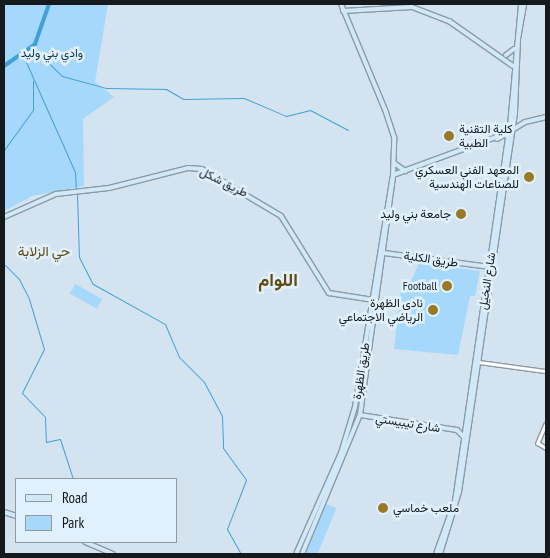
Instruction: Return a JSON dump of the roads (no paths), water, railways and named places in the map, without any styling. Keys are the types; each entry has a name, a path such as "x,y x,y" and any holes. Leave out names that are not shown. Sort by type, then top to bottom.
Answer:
{"main road":[{"name":"طريق الظهرة","path":"302,554 360,415 393,178 394,142 386,112 341,4"},
{"name":"شارع النخيل","path":"490,266 511,135 514,50 523,4"},
{"name":"شارع النخيل","path":"438,554 444,550 451,534 458,505 507,146 511,135 514,68 523,4"},
{"path":"343,11 413,5 449,22 505,56 515,58"},
{"path":"505,56 514,50"},
{"path":"505,56 514,68"},
{"path":"491,140 511,135 525,122 546,117"},
{"path":"393,178 491,140 503,134 510,126"},
{"path":"503,134 511,135"},
{"path":"498,139 507,146"},
{"path":"394,163 407,171"},
{"name":"طريق شكل","path":"4,217 56,194 109,188 188,168 202,169 281,216 329,292 373,300"},
{"path":"393,178 407,171"},
{"name":"طريق الظهرة","path":"296,554 351,427 393,178"},
{"name":"طريق الكلية","path":"384,253 484,266"},
{"path":"484,266 490,266"},
{"path":"484,266 490,266"},
{"name":"شارع النخيل","path":"464,450 465,426 477,362"},
{"name":"شارع تيبيستي","path":"360,415 457,430"},
{"path":"464,437 457,430 465,426"},
{"name":"شارع النخيل","path":"438,554 458,505"},
{"path":"87,543 113,554"}],"street":[{"path":"477,362 546,371"},
{"path":"546,424 538,443 546,448"}],"waterway":[{"name":"وادي بني وليد","path":"4,66 35,44 49,4"},
{"path":"31,46 62,76 106,88 166,89 183,99 244,98 286,116 310,110 348,130"},
{"path":"22,53 75,172 76,190"},
{"path":"4,150 33,110 33,81"},
{"path":"77,194 79,257 93,284 165,324 179,357 204,382 222,416 223,448 246,480 227,529 241,554"},
{"path":"4,264 19,279 29,299 44,349 22,393 45,417 46,442 60,439 73,478"}],"place":[{"name":"كلية التقنية الطبية","path":"449,136"},
{"name":"المعهد الفني العسكري للصناعات الهندسية","path":"529,177"},
{"name":"جامعة بني وليد","path":"461,214"},
{"name":"Football","path":"447,286"},
{"name":"نادي الظهرة الرياضي الاجتماعي","path":"433,310"},
{"name":"ملعب خماسي","path":"383,508"}],"district":[{"name":"حي الزلابة","path":"44,251"},
{"name":"اللوام","path":"278,280"}]}
